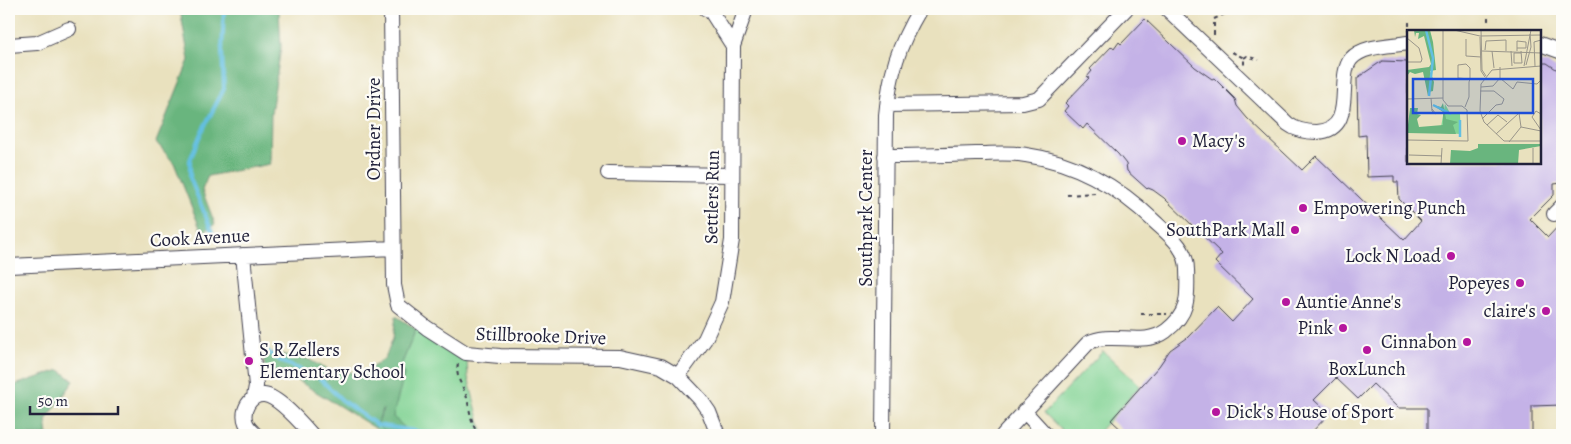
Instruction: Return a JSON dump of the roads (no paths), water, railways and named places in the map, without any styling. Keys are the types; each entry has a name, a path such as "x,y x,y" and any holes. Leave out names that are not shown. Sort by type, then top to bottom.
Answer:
{"street":[{"name":"Ordner Drive","path":"391,9 393,248"},
{"path":"710,9 733,46"},
{"name":"Settlers Run","path":"678,376 705,339 722,302 732,240 733,46 746,9"},
{"name":"Southpark Center","path":"883,435 887,105 891,70 898,49 918,9"},
{"path":"887,105 1023,103 1039,99 1126,9"},
{"path":"1167,9 1288,124 1306,131 1324,131 1339,118 1344,104 1345,72 1354,56 1364,50 1407,43"},
{"path":"9,45 37,44 70,29"},
{"path":"1541,44 1562,52"},
{"path":"885,156 1016,154 1066,165 1097,178 1124,195 1182,249 1187,265 1187,304 1182,314 1169,328 1154,337 1091,341 1003,435"},
{"path":"608,173 732,174"},
{"name":"Cook Avenue","path":"9,266 393,248"},
{"name":"Stillbrooke Drive","path":"393,248 394,285 398,305 427,328 466,352 500,356 620,357 661,366 678,376 705,406 718,435"},
{"path":"243,255 256,386 254,397"},
{"path":"256,435 245,420 247,404 254,397 264,395 273,398 303,424 312,435"},
{"path":"1024,411 1046,435"}],"waterway":[{"path":"213,234 190,178 190,160 201,133 224,89 222,52 224,9"},
{"path":"262,347 282,362 317,376 344,402 377,425 441,435"}],"place":[{"name":"Macy's","path":"1182,141"},
{"name":"Empowering Punch","path":"1303,208"},
{"name":"SouthPark Mall","path":"1295,230"},
{"name":"Lock N Load","path":"1451,256"},
{"name":"Popeyes","path":"1520,283"},
{"name":"Auntie Anne's","path":"1286,302"},
{"name":"claire's","path":"1546,311"},
{"name":"Pink","path":"1343,328"},
{"name":"Cinnabon","path":"1467,342"},
{"name":"BoxLunch","path":"1367,350"},
{"name":"S R Zellers Elementary School","path":"249,361"},
{"name":"Dick's House of Sport","path":"1216,412"}]}
